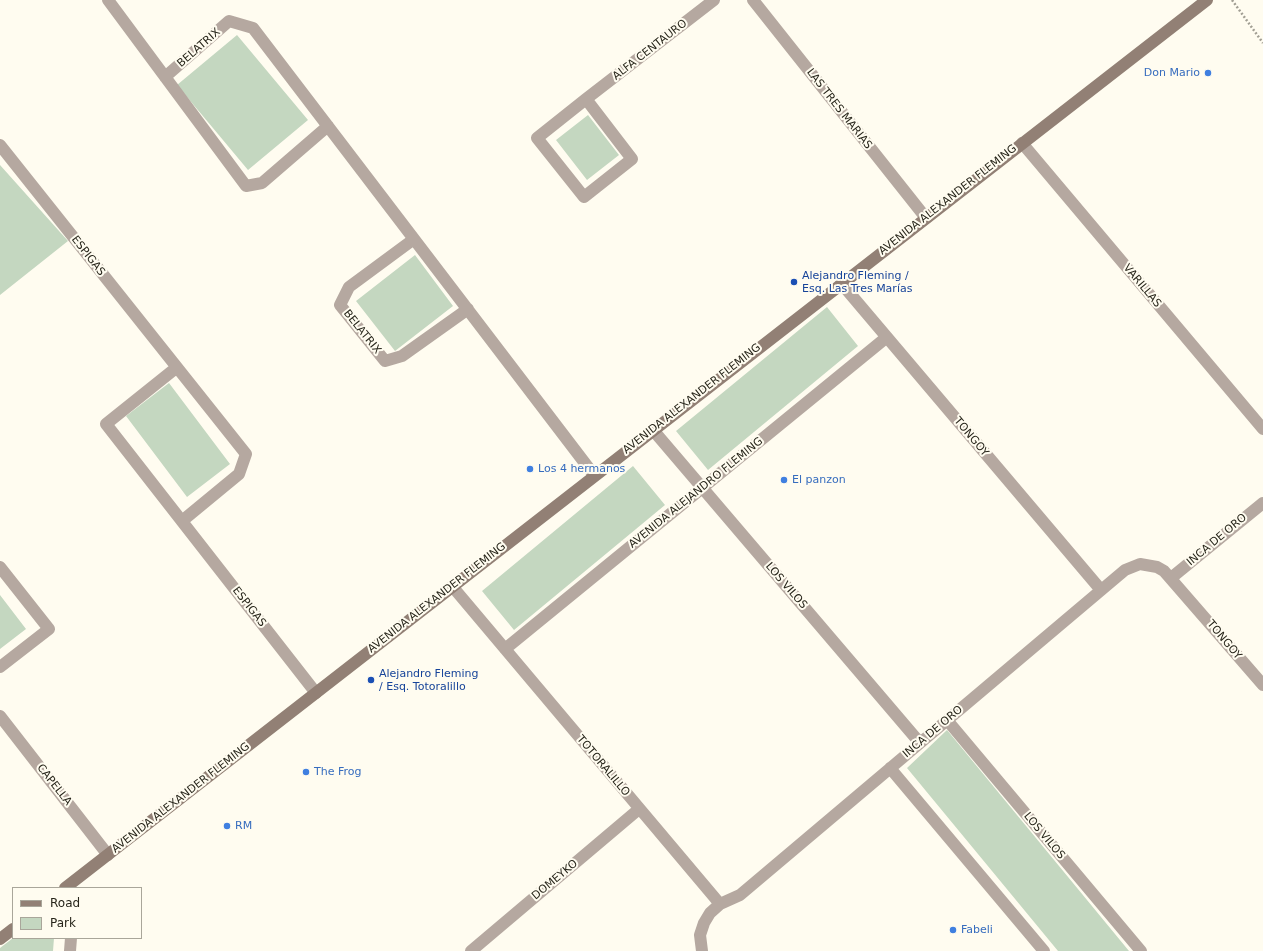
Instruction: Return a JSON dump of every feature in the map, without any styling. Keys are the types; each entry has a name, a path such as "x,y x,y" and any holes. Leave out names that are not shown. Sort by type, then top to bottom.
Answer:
{"street":[{"path":"108,0 246,186 262,183 328,126"},
{"name":"ALFA CENTAURO","path":"586,100 632,159 584,197 537,138 714,0"},
{"name":"LAS TRES MARIAS","path":"753,0 926,218"},
{"name":"AVENIDA ALEXANDER FLEMING","path":"75,884 108,855 452,586 1207,0"},
{"name":"BELATRIX","path":"165,77 229,21 254,28 594,476"},
{"name":"VARILLAS","path":"1022,143 1263,429"},
{"name":"ESPIGAS","path":"0,145 176,368 246,454 239,474 182,522"},
{"name":"BELATRIX","path":"414,239 349,287 340,305 385,361 402,356 468,309"},
{"name":"TONGOY","path":"841,283 1101,590"},
{"name":"AVENIDA ALEJANDRO FLEMING","path":"505,649 887,337"},
{"name":"ESPIGAS","path":"176,368 106,424 316,693"},
{"name":"LOS VILOS","path":"653,430 920,743"},
{"name":"INCA DE ORO","path":"1172,578 1263,503"},
{"name":"INCA DE ORO","path":"720,904 740,895 1125,570 1140,564 1148,564"},
{"name":"TONGOY","path":"1148,564 1164,571 1172,578 1263,685"},
{"path":"0,567 49,629 0,667"},
{"name":"TOTORALILLO","path":"452,586 720,904"},
{"name":"CAPELLA","path":"0,716 108,855"},
{"name":"LOS VILOS","path":"947,720 1141,951"},
{"path":"890,768 1044,951"},
{"name":"DOMEYKO","path":"471,951 639,809"},
{"path":"702,951 700,935 704,923 710,913 720,904"},
{"path":"0,939 12,930"},
{"path":"70,951 71,939"}],"path":[{"path":"1232,0 1263,43"}],"green space":[{"path":"237,35 308,120 248,170 177,85"},
{"path":"588,115 619,155 587,180 556,140"},
{"path":"0,165 68,241 0,295"},
{"path":"415,255 453,306 395,351 356,301"},
{"path":"827,307 858,346 708,470 676,431"},
{"path":"169,383 230,464 187,497 126,416"},
{"path":"633,466 665,505 514,630 482,591"},
{"path":"0,595 26,629 0,649"},
{"path":"947,730 1129,951 1058,951 907,768"},
{"path":"12,939 54,939 53,951 0,951 0,948"}],"place":[{"name":"Don Mario","path":"1208,73"},
{"name":"Alejandro Fleming / Esq. Las Tres Marías","path":"794,282"},
{"name":"Los 4 hermanos","path":"530,469"},
{"name":"El panzon","path":"784,480"},
{"name":"Alejandro Fleming / Esq. Totoralillo","path":"371,680"},
{"name":"The Frog","path":"306,772"},
{"name":"RM","path":"227,826"},
{"name":"Fabeli","path":"953,930"}]}
